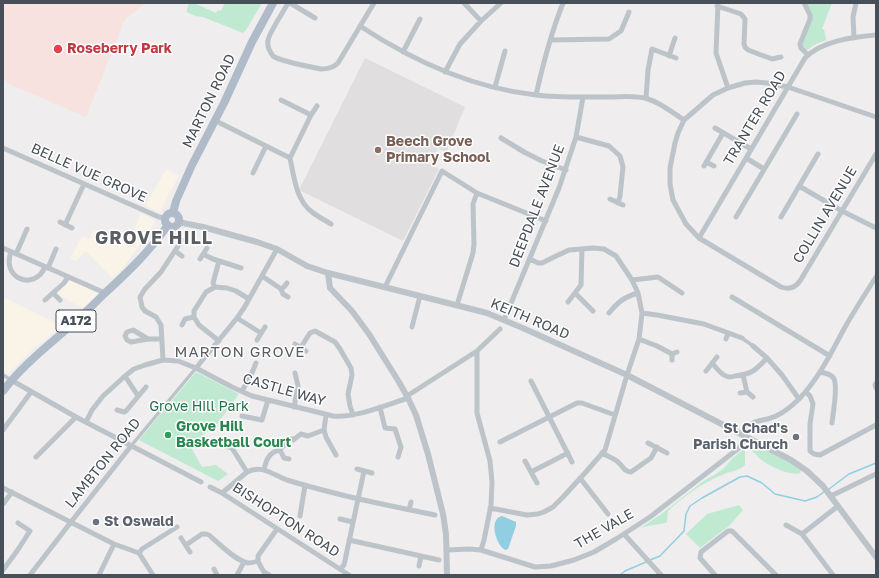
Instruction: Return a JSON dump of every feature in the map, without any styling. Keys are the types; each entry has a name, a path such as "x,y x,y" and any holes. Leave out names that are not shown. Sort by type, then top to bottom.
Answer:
{"main road":[{"name":"MARTON ROAD","path":"173,213 176,201 192,165 272,3"},
{"path":"169,213 173,213 178,217 178,222 174,226 166,222 169,213"},
{"name":"A172","path":"3,391 31,361 139,261 156,242 166,222"}],"street":[{"path":"315,18 289,3 271,33 268,41 269,50 273,56 321,69 334,67 338,63 374,3"},
{"path":"464,3 481,21"},
{"path":"445,72 460,44 481,21 501,3"},
{"path":"536,95 550,40 563,3"},
{"path":"804,3 810,15 810,19 800,44 801,48 808,55 819,48 854,38 876,35"},
{"path":"854,38 853,17 856,3"},
{"path":"728,88 716,53 718,5 743,16 745,48 772,59 781,57"},
{"path":"550,40 608,39 621,31 629,12"},
{"path":"403,52 420,19"},
{"path":"360,26 403,52 445,72 480,84 536,95 562,97 630,96 646,98 660,104 684,120"},
{"path":"669,56 675,38"},
{"path":"646,98 648,70 652,48 676,58"},
{"path":"495,88 505,51"},
{"name":"TRANTER ROAD","path":"699,238 808,55"},
{"path":"699,238 686,224 673,200 670,184 670,168 678,133 684,120 713,95 728,88 745,83 767,82 788,87 876,117"},
{"name":"DEEPDALE AVENUE","path":"504,320 560,188 576,138 583,97"},
{"path":"281,100 312,115"},
{"path":"317,106 290,158 297,190 302,201 311,212 331,224"},
{"path":"736,217 797,114"},
{"path":"214,120 290,158"},
{"path":"715,128 751,149"},
{"path":"714,166 705,164 723,133"},
{"path":"501,138 536,158 566,170"},
{"path":"576,138 609,146 620,156 623,167 620,204 610,199"},
{"path":"253,173 266,146"},
{"name":"BELLE VUE GROVE","path":"3,148 159,217 166,222"},
{"path":"781,217 818,154"},
{"name":"COLLIN AVENUE","path":"699,238 781,287 793,288 800,281 876,154"},
{"path":"746,158 764,169"},
{"path":"385,287 442,171 477,193 546,222"},
{"path":"66,225 84,184"},
{"path":"799,186 842,211 876,228"},
{"path":"457,305 473,253 473,204 477,193"},
{"path":"60,222 72,228"},
{"name":"KEITH ROAD","path":"178,222 211,229 278,249 307,266 328,273 487,313 627,375 791,460 807,471 823,486 876,557"},
{"path":"27,230 9,260 13,274 22,279 36,279 46,268 56,249"},
{"path":"163,360 161,325 156,317 142,307 140,297 145,289 161,272 182,240"},
{"path":"3,248 105,294"},
{"path":"200,259 207,248"},
{"path":"490,508 527,515 538,514 548,510 553,507 605,450 639,338 642,313 638,293 632,280 616,256 604,249 593,248 569,250 542,263 538,263 530,259"},
{"name":"LAMBTON ROAD","path":"30,575 131,446 237,318 278,249"},
{"path":"568,302 581,285 582,249"},
{"path":"175,251 182,256"},
{"path":"204,254 213,259 241,268"},
{"path":"232,265 234,259"},
{"path":"214,287 213,283 219,261"},
{"path":"328,273 330,288 352,311 369,334 408,397 421,430 443,514 446,534 447,575"},
{"path":"262,276 281,289 283,294 288,297"},
{"path":"45,300 68,277"},
{"path":"632,280 658,277 682,292"},
{"name":"THE VALE","path":"447,550 481,550 535,567 551,566 574,560 594,552 624,534 650,517 739,448 746,428 754,422 775,417 788,409 806,392 830,356 876,277"},
{"path":"281,289 287,283"},
{"path":"219,341 199,325 194,317 194,310 206,292 214,287 228,288 236,290 249,299"},
{"path":"53,293 60,300"},
{"path":"575,293 593,311"},
{"path":"609,313 627,296 638,293"},
{"path":"412,327 420,296"},
{"path":"732,297 830,356"},
{"path":"735,307 738,301"},
{"path":"642,313 704,324 742,338 767,358 782,375 799,399"},
{"path":"182,325 185,319 194,317"},
{"path":"237,318 261,333"},
{"path":"257,340 265,327"},
{"path":"408,397 477,351 500,329"},
{"path":"295,344 303,349 310,333 315,331 335,342 351,368 352,375 348,394 353,415"},
{"path":"726,339 728,333"},
{"path":"639,338 672,354 678,352"},
{"path":"148,339 161,339"},
{"path":"477,351 478,413 490,461 492,482 490,508 481,550"},
{"path":"672,354 672,360"},
{"path":"706,371 717,357"},
{"path":"712,363 725,376 729,377 752,372 767,358"},
{"name":"CASTLE WAY","path":"86,422 92,410 103,396 125,376 134,369 145,364 163,360 178,361 196,368 252,396 326,415 342,417 353,415 408,397"},
{"path":"242,391 256,363"},
{"path":"820,372 829,374 834,378 836,386 832,423"},
{"path":"294,406 298,386 295,373"},
{"path":"3,375 76,417 210,487"},
{"path":"743,375 747,392 753,397"},
{"path":"125,376 138,396"},
{"path":"531,381 572,462"},
{"path":"876,383 876,388"},
{"path":"118,410 124,412 126,411 146,387"},
{"path":"3,430 32,392"},
{"path":"740,393 747,392"},
{"path":"806,392 810,396 813,404 810,424 810,451 814,454 820,455 876,425"},
{"path":"242,416 262,420 268,400"},
{"path":"500,442 577,402 615,415"},
{"path":"380,407 386,428 395,428 402,447 398,457"},
{"path":"326,415 324,430 326,437 336,455"},
{"path":"36,457 76,417"},
{"path":"292,439 293,440 301,434 308,436 324,430"},
{"path":"648,443 667,452"},
{"path":"219,444 232,448 247,472"},
{"path":"264,470 267,458 286,445"},
{"path":"602,453 618,461 625,470 631,472 651,458 657,448"},
{"path":"280,450 284,458 289,459"},
{"path":"531,472 568,453"},
{"path":"525,461 537,483"},
{"path":"222,493 247,472 258,469 305,485 435,515"},
{"path":"357,469 372,473"},
{"path":"340,569 344,565 364,471"},
{"path":"829,494 876,474"},
{"path":"580,478 608,514"},
{"path":"300,516 305,485"},
{"name":"BISHOPTON ROAD","path":"210,487 222,493 349,575"},
{"path":"3,488 114,544 138,553 153,575"},
{"path":"3,504 12,492"},
{"path":"409,510 411,502"},
{"path":"802,534 838,506"},
{"path":"340,519 352,522"},
{"path":"3,570 30,531 18,523"},
{"path":"786,525 802,534 833,575"},
{"path":"138,553 177,527"},
{"path":"269,575 264,572 258,561 258,556 277,529"},
{"path":"715,575 700,558 701,552 728,531 732,531 776,575"},
{"path":"186,545 202,534 206,534 209,535 223,549 244,562 250,563 258,561"},
{"path":"624,534 661,575"},
{"path":"181,538 190,552"},
{"path":"349,540 439,560"},
{"path":"99,575 114,544"},
{"path":"419,566 421,556"},
{"path":"239,574 244,562"},
{"path":"214,569 216,575"}],"shaded area":[{"name":"Roseberry Park","path":"3,3 146,3 125,19 86,117 9,84 3,79"},
{"name":"Beech Grove Primary School","path":"365,58 465,107 446,153 438,148 433,158 426,155 423,161 439,169 403,241 299,190"},
{"path":"166,169 179,175 160,212 145,206"},
{"path":"141,213 156,221 124,267 112,278 86,251 76,261 70,259 82,236 89,239 94,230 109,237 113,229 128,237 134,230"},
{"path":"69,280 99,294 83,308 56,294"},
{"path":"3,297 54,322 59,328 31,351 8,374 3,371"}],"green space":[{"path":"189,3 194,3 216,13 218,10 221,11 225,3 262,3 243,33 187,12"},
{"path":"806,3 832,3 822,29 824,29 826,40 807,50 802,44 812,20"},
{"name":"Grove Hill Park","path":"196,372 239,394 217,424 204,434 192,449 202,467 216,465 228,474 218,481 139,440"},
{"path":"749,443 753,443 789,461 801,470 800,473 796,474 787,472 766,463 747,446"},
{"path":"745,448 745,465 743,467 715,478 700,486 680,500 668,511 666,523 641,528 702,482 724,468"},
{"path":"739,505 743,510 730,525 700,548 686,534 707,514"}],"water":[{"path":"502,516 516,522 508,549 505,550 496,538 494,527 495,522"}],"waterway":[{"path":"829,489 849,474 876,463"},
{"path":"650,560 660,556 684,531 686,514 690,506 740,477 747,476 762,483 775,494 805,501 817,497 825,491"},
{"path":"620,575 625,571 646,562"}],"place":[{"name":"Roseberry Park","path":"58,49"},
{"name":"Beech Grove Primary School","path":"378,150"},
{"name":"Grove Hill Basketball Court","path":"168,435"},
{"name":"St Chad's Parish Church","path":"796,437"},
{"name":"St Oswald","path":"96,522"}],"district":[{"name":"GROVE HILL","path":"154,238"},
{"name":"MARTON GROVE","path":"240,352"}]}
